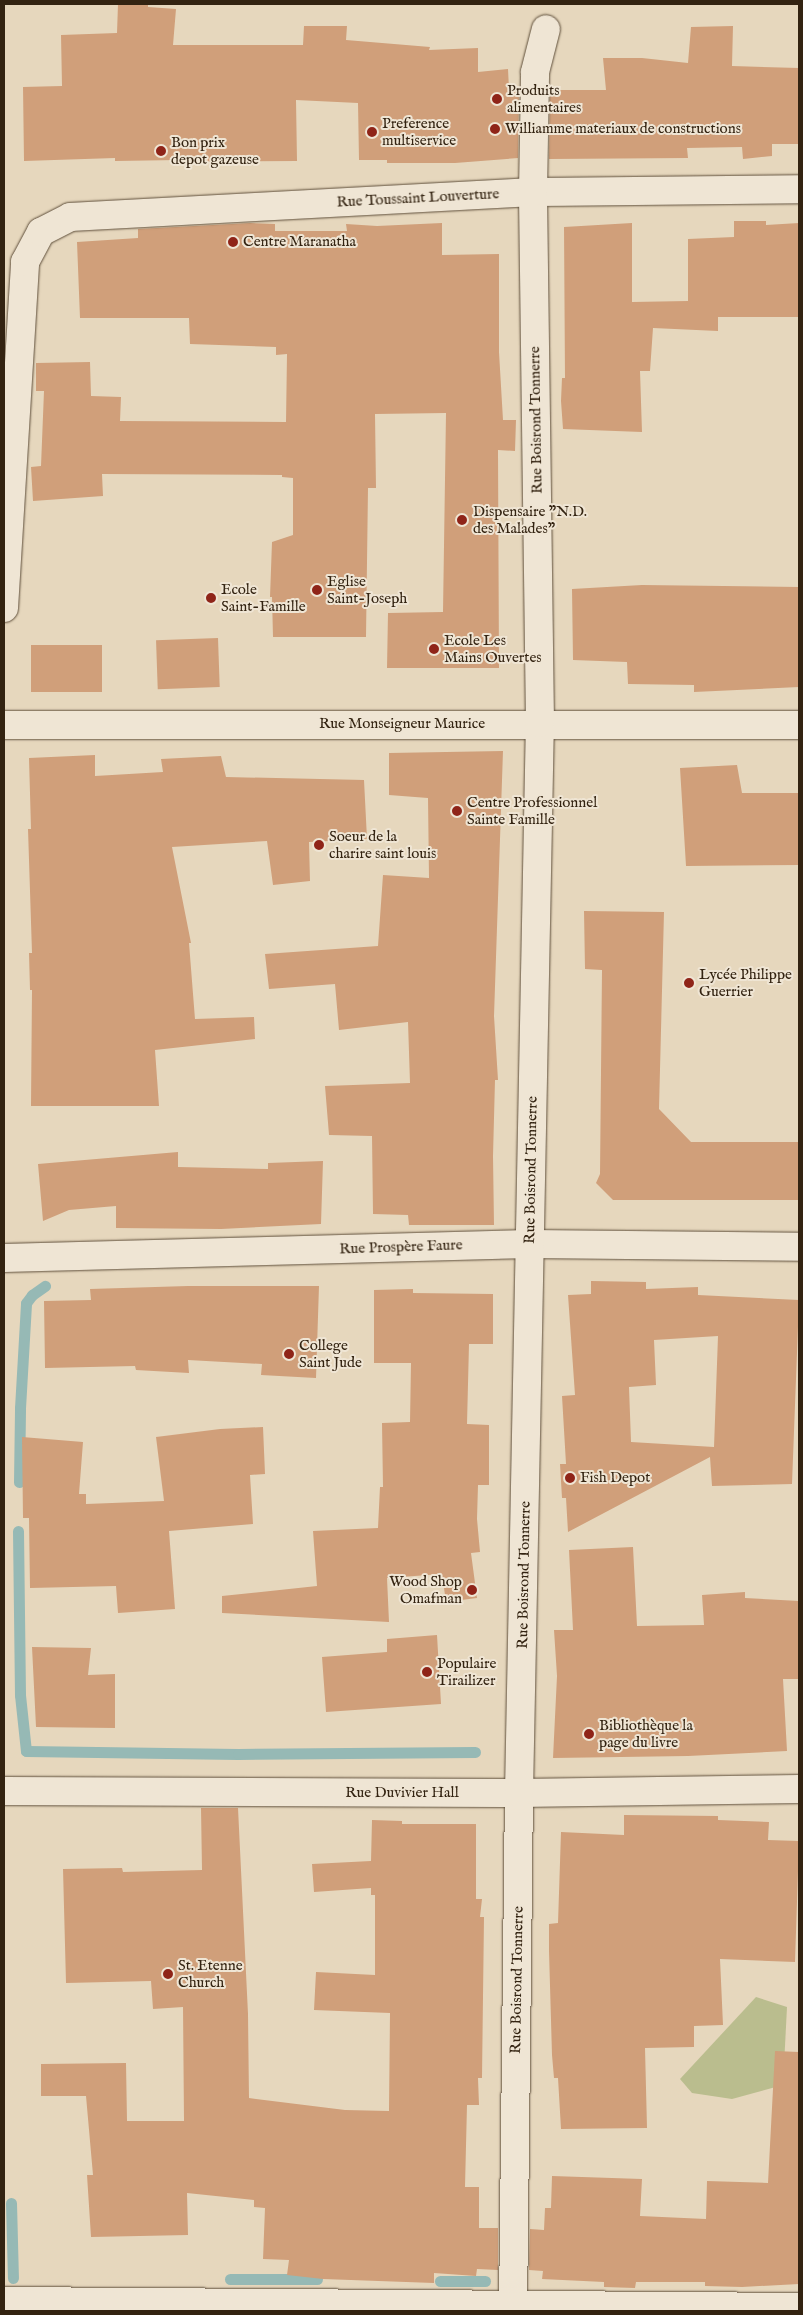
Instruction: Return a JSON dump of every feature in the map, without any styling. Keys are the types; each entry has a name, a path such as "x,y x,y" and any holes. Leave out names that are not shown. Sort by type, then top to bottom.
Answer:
{"street":[{"name":"Rue Boisrond Tonnerre","path":"513,2308 519,1793 540,723 533,192 535,72 546,29"},
{"name":"Rue Toussaint Louverture","path":"4,608 25,262 41,232 70,217 533,192 799,189"},
{"name":"Rue Monseigneur Maurice","path":"4,725 540,723 799,725"},
{"name":"Rue Prospère Faure","path":"4,1258 530,1244 799,1247"},
{"name":"Rue Duvivier Hall","path":"4,1791 519,1793 799,1789"},
{"path":"4,2301 513,2308 799,2307"}],"green space":[{"path":"756,1997 787,2007 783,2085 732,2099 692,2093 680,2079"}],"building":[{"path":"118,4 148,4 148,7 176,9 173,45 303,45 304,26 347,26 346,40 430,47 429,50 478,48 478,72 508,69 509,89 519,89 518,158 455,163 387,163 387,160 359,160 358,103 296,100 297,161 115,161 115,158 24,161 23,87 62,86 61,35 117,33"},
{"path":"733,26 732,66 799,68 799,144 772,144 772,156 743,159 742,147 687,148 688,158 549,159 550,90 606,90 603,58 642,58 688,63 691,27"},
{"path":"734,221 766,221 766,225 799,223 799,317 718,317 718,331 653,328 650,371 640,371 642,432 563,429 561,401 562,378 565,378 564,227 632,223 632,302 688,301 688,239 734,237"},
{"path":"250,223 275,224 275,231 347,231 346,224 377,226 442,223 442,255 499,254 499,352 503,420 516,420 515,451 498,450 499,668 387,668 388,613 443,612 446,413 375,414 376,488 368,488 366,637 273,637 272,597 270,597 272,542 293,535 293,478 282,477 282,475 102,474 103,496 33,501 31,467 41,466 44,391 36,391 36,363 90,362 91,396 121,397 120,421 286,422 287,354 276,355 276,347 190,344 189,318 80,318 77,242 138,238 138,229"},
{"path":"642,585 799,587 799,687 694,692 694,685 628,684 627,662 573,660 572,589"},
{"path":"218,638 220,687 158,689 156,640"},
{"path":"31,645 102,645 102,692 31,692"},
{"path":"503,751 494,1016 498,1080 495,1080 494,1225 409,1225 408,1215 373,1214 372,1136 329,1135 325,1086 410,1083 408,1022 339,1030 335,984 269,989 265,954 378,946 383,875 429,878 428,798 389,795 389,753"},
{"path":"95,755 95,776 163,772 161,759 221,756 226,777 364,780 367,839 309,842 310,881 273,885 267,841 172,847 191,943 189,943 195,1019 254,1017 255,1039 155,1050 159,1106 31,1106 32,990 30,990 29,953 32,953 28,829 31,829 29,758"},
{"path":"737,765 742,793 799,793 799,865 686,866 680,768"},
{"path":"584,911 664,912 659,1109 691,1142 799,1142 799,1200 613,1200 596,1183 600,1174 602,970 585,969"},
{"path":"178,1152 178,1167 268,1169 268,1163 323,1161 321,1224 221,1229 116,1228 116,1206 69,1210 43,1221 38,1164"},
{"path":"591,1281 646,1282 646,1289 698,1287 698,1295 799,1300 792,1484 712,1486 710,1457 568,1532 566,1498 562,1498 560,1464 566,1464 562,1396 575,1395 568,1295 591,1294","holes":["718,1336 714,1447 631,1442 629,1387 656,1385 654,1340"]},
{"path":"188,1286 319,1286 316,1378 261,1375 262,1364 188,1360 189,1373 136,1370 135,1366 45,1368 44,1301 91,1300 90,1289"},
{"path":"413,1289 413,1293 493,1294 493,1344 469,1344 467,1424 489,1425 489,1485 478,1485 477,1519 480,1552 471,1553 477,1598 446,1602 442,1574 387,1578 389,1622 222,1613 222,1596 317,1586 313,1531 378,1528 380,1487 383,1487 382,1423 410,1422 411,1363 374,1363 374,1290"},
{"path":"263,1427 265,1474 250,1475 253,1524 169,1531 175,1609 118,1613 116,1586 30,1588 29,1518 23,1518 22,1437 83,1442 79,1494 86,1494 86,1504 164,1501 156,1437 220,1429"},
{"path":"633,1547 637,1626 704,1625 702,1595 745,1592 745,1598 799,1601 798,1679 783,1679 787,1751 688,1756 553,1758 557,1676 554,1630 573,1630 569,1550"},
{"path":"437,1635 441,1704 326,1712 322,1657 387,1652 387,1639"},
{"path":"32,1647 91,1648 88,1675 115,1674 115,1728 36,1727"},
{"path":"201,1808 238,1808 248,2014 249,2098 345,2110 389,2111 390,2013 314,2010 316,1972 375,1975 375,1895 371,1895 371,1888 314,1892 312,1864 371,1861 372,1820 402,1821 402,1824 476,1824 476,1899 482,1899 480,1917 484,1917 482,2078 478,2078 479,2105 467,2105 465,2187 479,2187 479,2228 498,2228 498,2270 477,2269 476,2276 434,2273 434,2283 323,2279 287,2275 289,2260 263,2259 265,2208 254,2207 254,2200 187,2193 188,2235 91,2237 87,2175 93,2175 86,2096 41,2096 41,2064 126,2063 127,2121 184,2121 183,2007 153,2009 151,1981 66,1983 63,1869 122,1868 123,1872 202,1870"},
{"path":"624,1815 718,1816 718,1820 769,1822 768,1840 799,1841 795,1962 720,1959 723,2025 694,2026 694,2047 645,2048 647,2128 561,2129 558,2078 554,2078 552,2055 549,1924 558,1923 561,1832 624,1835"},
{"path":"775,2051 799,2052 799,2284 742,2287 705,2286 705,2282 636,2282 635,2288 604,2287 604,2282 542,2279 543,2271 529,2270 530,2229 544,2230 545,2208 551,2208 552,2176 642,2179 640,2216 706,2219 707,2181 768,2183"}],"waterway":[{"path":"19,1482 20,1408 26,1303 32,1295 45,1286"},
{"path":"18,1531 20,1695 26,1751 238,1754 475,1752"},
{"path":"11,2203 13,2278"},
{"path":"230,2279 317,2279"},
{"path":"440,2281 485,2281"}],"place":[{"name":"Produits alimentaires","path":"497,99"},
{"name":"Williamme materiaux de constructions","path":"495,129"},
{"name":"Preference multiservice","path":"372,132"},
{"name":"Bon prix depot gazeuse","path":"161,151"},
{"name":"Centre Maranatha","path":"233,242"},
{"name":"Dispensaire \"N.D. des Malades\"","path":"462,520"},
{"name":"Eglise Saint-Joseph","path":"317,590"},
{"name":"Ecole Saint-Famille","path":"211,598"},
{"name":"Ecole Les Mains Ouvertes","path":"434,649"},
{"name":"Centre Professionnel Sainte Famille","path":"457,811"},
{"name":"Soeur de la charire saint louis","path":"319,845"},
{"name":"Lycée Philippe Guerrier","path":"689,983"},
{"name":"College Saint Jude","path":"289,1354"},
{"name":"Fish Depot","path":"570,1478"},
{"name":"Wood Shop Omafman","path":"472,1590"},
{"name":"Populaire Tirailizer","path":"427,1672"},
{"name":"Bibliothèque la page du livre","path":"589,1734"},
{"name":"St. Etenne Church","path":"168,1974"}]}
